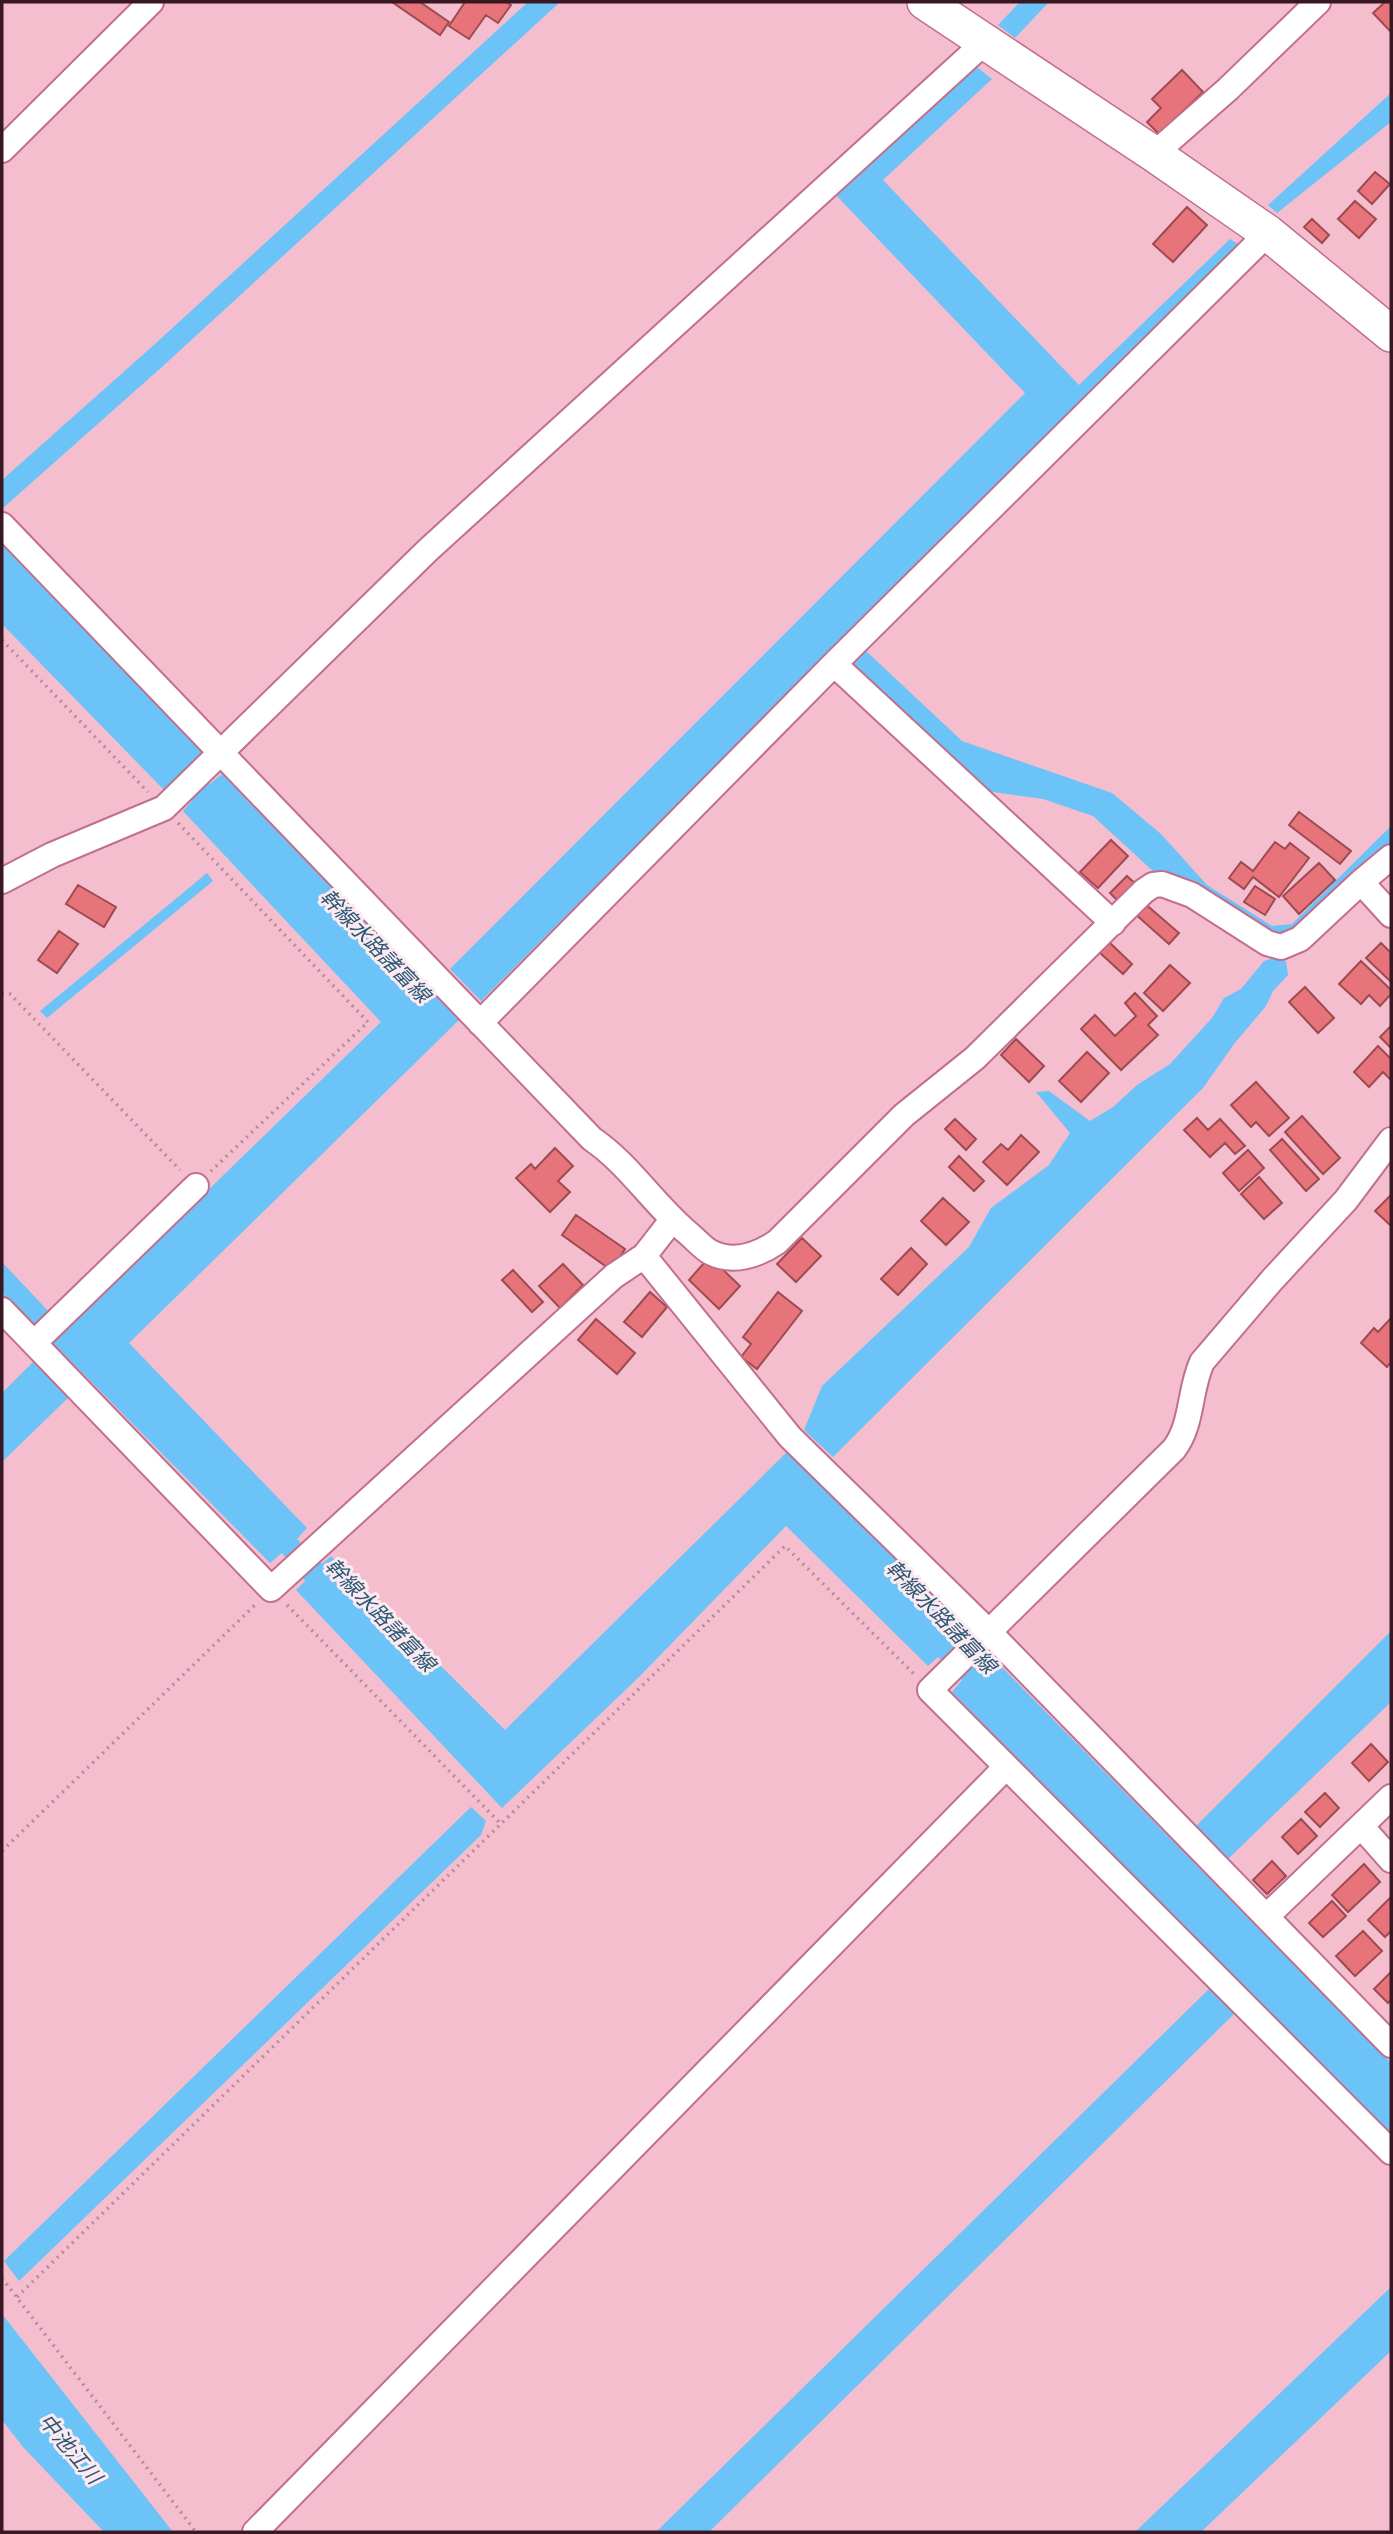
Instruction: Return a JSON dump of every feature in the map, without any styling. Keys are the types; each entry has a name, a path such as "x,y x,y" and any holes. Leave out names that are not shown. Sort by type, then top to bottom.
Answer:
{"street":[{"path":"2,150 151,2"},
{"path":"925,2 1268,233 1391,334"},
{"path":"1154,154 1228,89 1318,2"},
{"path":"2,881 52,855 164,808 428,550 985,42"},
{"path":"480,1023 834,664 1268,233"},
{"path":"2,525 592,1139 610,1151 672,1220 711,1252 738,1258 762,1253 777,1242 904,1115 975,1058 1153,885 1162,884 1192,895 1274,945 1300,939 1391,857"},
{"path":"834,664 1113,923"},
{"path":"1361,882 1391,915"},
{"path":"1391,1140 1346,1200 1272,1280 1202,1362 1195,1378 1186,1426 1174,1449 930,1690 1391,2152"},
{"path":"34,1343 195,1186"},
{"path":"2,1310 271,1589 614,1276 644,1256 672,1220"},
{"path":"644,1256 790,1437 989,1632 1267,1916 1386,2030"},
{"path":"255,2532 1006,1768"},
{"path":"1267,1916 1391,1797"},
{"path":"1361,1826 1391,1860"}],"path":[{"path":"2,640 368,1022 195,1186 10,994 2,994"},
{"path":"17,2297 785,1546 930,1690"},
{"path":"2,1851 271,1589 501,1824"},
{"path":"2,2278 196,2532"}],"water":[{"path":"528,2 560,2 163,366 3,508 2,480 155,344"},
{"path":"1020,2 1049,2 1015,38 998,25"},
{"path":"973,64 992,79 883,180 1079,385 1230,239 1238,244 481,1001 450,969 1025,393 833,192"},
{"path":"1391,93 1391,122 1277,213 1268,205"},
{"name":"幹線水路諸富線","path":"2,545 203,752 191,765 210,784 222,774 459,1020 129,1343 307,1528 297,1539 322,1564 331,1556 505,1730 789,1450 965,1630 956,1639 979,1664 990,1655 1391,2063 1391,2135 952,1692 962,1680 938,1657 928,1666 786,1526 639,1677 502,1808 296,1590 305,1581 282,1553 270,1563 52,1342 381,1022 183,811 193,800 175,780 164,790 2,624"},
{"path":"864,649 962,741 1112,793 1161,834 1207,885 1272,926 1292,924 1391,826 1391,848 1290,935 1278,938 1277,960 1286,961 1288,975 1273,991 1266,1006 1234,1044 1203,1088 833,1457 804,1430 822,1386 969,1247 991,1208 1049,1165 1070,1133 1036,1092 1049,1091 1090,1121 1113,1107 1137,1085 1170,1064 1212,1018 1224,998 1241,989 1264,961 1270,959 1271,937 1201,893 1154,872 1093,816 1043,799 986,791 850,664"},
{"path":"207,873 213,881 47,1018 40,1011"},
{"path":"2,1262 51,1314 35,1328 2,1293"},
{"path":"33,1362 69,1397 2,1462 2,1393"},
{"path":"1391,1631 1391,1702 1228,1859 1196,1826"},
{"path":"471,1807 486,1821 481,1835 19,2281 4,2261"},
{"path":"1212,1986 1237,2011 709,2532 656,2532"},
{"path":"1391,2287 1391,2351 1201,2532 1135,2532"},
{"name":"中池江川","path":"2,2314 173,2532 104,2532 23,2447 2,2420"}],"building":[{"path":"392,2 420,2 449,22 440,35"},
{"path":"465,2 506,2 511,5 498,23 486,15 469,39 449,26"},
{"path":"1385,2 1391,2 1391,32 1373,13"},
{"path":"1182,70 1203,92 1159,134 1147,122 1161,108 1152,99"},
{"path":"1375,172 1390,184 1372,204 1358,191"},
{"path":"1355,201 1376,219 1359,238 1338,219"},
{"path":"1187,207 1207,225 1173,262 1153,244"},
{"path":"1312,219 1329,235 1322,243 1304,227"},
{"path":"1299,812 1351,851 1340,864 1289,825"},
{"path":"1111,840 1128,856 1098,888 1080,872"},
{"path":"1275,842 1285,849 1290,843 1309,858 1279,897 1253,877 1244,889 1229,878 1241,862 1253,871"},
{"path":"1319,863 1335,880 1299,914 1283,896"},
{"path":"1127,876 1138,886 1121,904 1110,893"},
{"path":"78,885 116,907 104,927 66,904"},
{"path":"1255,886 1275,899 1265,915 1244,902"},
{"path":"1143,902 1179,933 1169,944 1134,913"},
{"path":"59,931 78,944 57,973 38,960"},
{"path":"1109,942 1132,964 1123,974 1099,952"},
{"path":"1381,943 1391,953 1391,982 1366,958"},
{"path":"1361,961 1391,990 1391,994 1380,1006 1369,995 1361,1004 1339,984"},
{"path":"1170,965 1190,983 1163,1011 1144,993"},
{"path":"1305,987 1334,1018 1318,1033 1289,1002"},
{"path":"1135,993 1157,1016 1148,1025 1158,1035 1121,1070 1081,1029 1095,1015 1115,1036 1136,1016 1125,1003"},
{"path":"1391,1026 1391,1048 1380,1037"},
{"path":"1016,1039 1044,1066 1029,1082 1001,1055"},
{"path":"1378,1046 1391,1059 1391,1080 1383,1072 1369,1087 1354,1072"},
{"path":"1087,1052 1109,1073 1081,1102 1059,1081"},
{"path":"1256,1082 1289,1118 1269,1136 1256,1122 1251,1127 1231,1105"},
{"path":"1302,1116 1340,1158 1323,1174 1285,1132"},
{"path":"1197,1118 1208,1130 1220,1119 1245,1146 1235,1154 1225,1143 1210,1157 1184,1130"},
{"path":"955,1119 976,1139 966,1150 945,1129"},
{"path":"1021,1135 1039,1152 1007,1185 983,1162 1001,1144 1008,1150"},
{"path":"1282,1139 1319,1179 1306,1191 1270,1150"},
{"path":"555,1148 573,1166 558,1181 570,1192 550,1212 516,1178 531,1164 535,1169"},
{"path":"1248,1150 1264,1168 1239,1191 1223,1173"},
{"path":"959,1156 984,1181 974,1191 949,1167"},
{"path":"1259,1177 1282,1203 1264,1219 1241,1194"},
{"path":"1391,1195 1391,1226 1375,1211"},
{"path":"943,1198 969,1222 946,1245 921,1221"},
{"path":"576,1215 625,1249 611,1270 562,1235"},
{"path":"802,1238 821,1256 796,1282 777,1264"},
{"path":"911,1248 927,1264 898,1295 881,1279"},
{"path":"704,1263 718,1265 740,1286 719,1309 689,1280"},
{"path":"563,1264 583,1285 560,1308 539,1286"},
{"path":"513,1270 543,1302 532,1312 502,1280"},
{"path":"650,1292 667,1307 642,1337 624,1322"},
{"path":"778,1292 802,1311 757,1369 741,1357 751,1344 743,1337"},
{"path":"1391,1318 1391,1362 1387,1367 1361,1343 1374,1328 1378,1332"},
{"path":"596,1319 635,1353 617,1374 578,1340"},
{"path":"1371,1744 1388,1762 1369,1781 1352,1763"},
{"path":"1325,1793 1339,1808 1320,1827 1305,1812"},
{"path":"1301,1819 1317,1836 1298,1854 1282,1837"},
{"path":"1272,1861 1286,1876 1267,1894 1253,1880"},
{"path":"1364,1864 1380,1882 1348,1912 1332,1895"},
{"path":"1391,1897 1391,1931 1385,1937 1368,1920"},
{"path":"1332,1901 1346,1916 1323,1937 1309,1923"},
{"path":"1363,1931 1382,1951 1355,1976 1336,1956"},
{"path":"1391,1972 1391,2000 1388,2003 1374,1989"}]}
